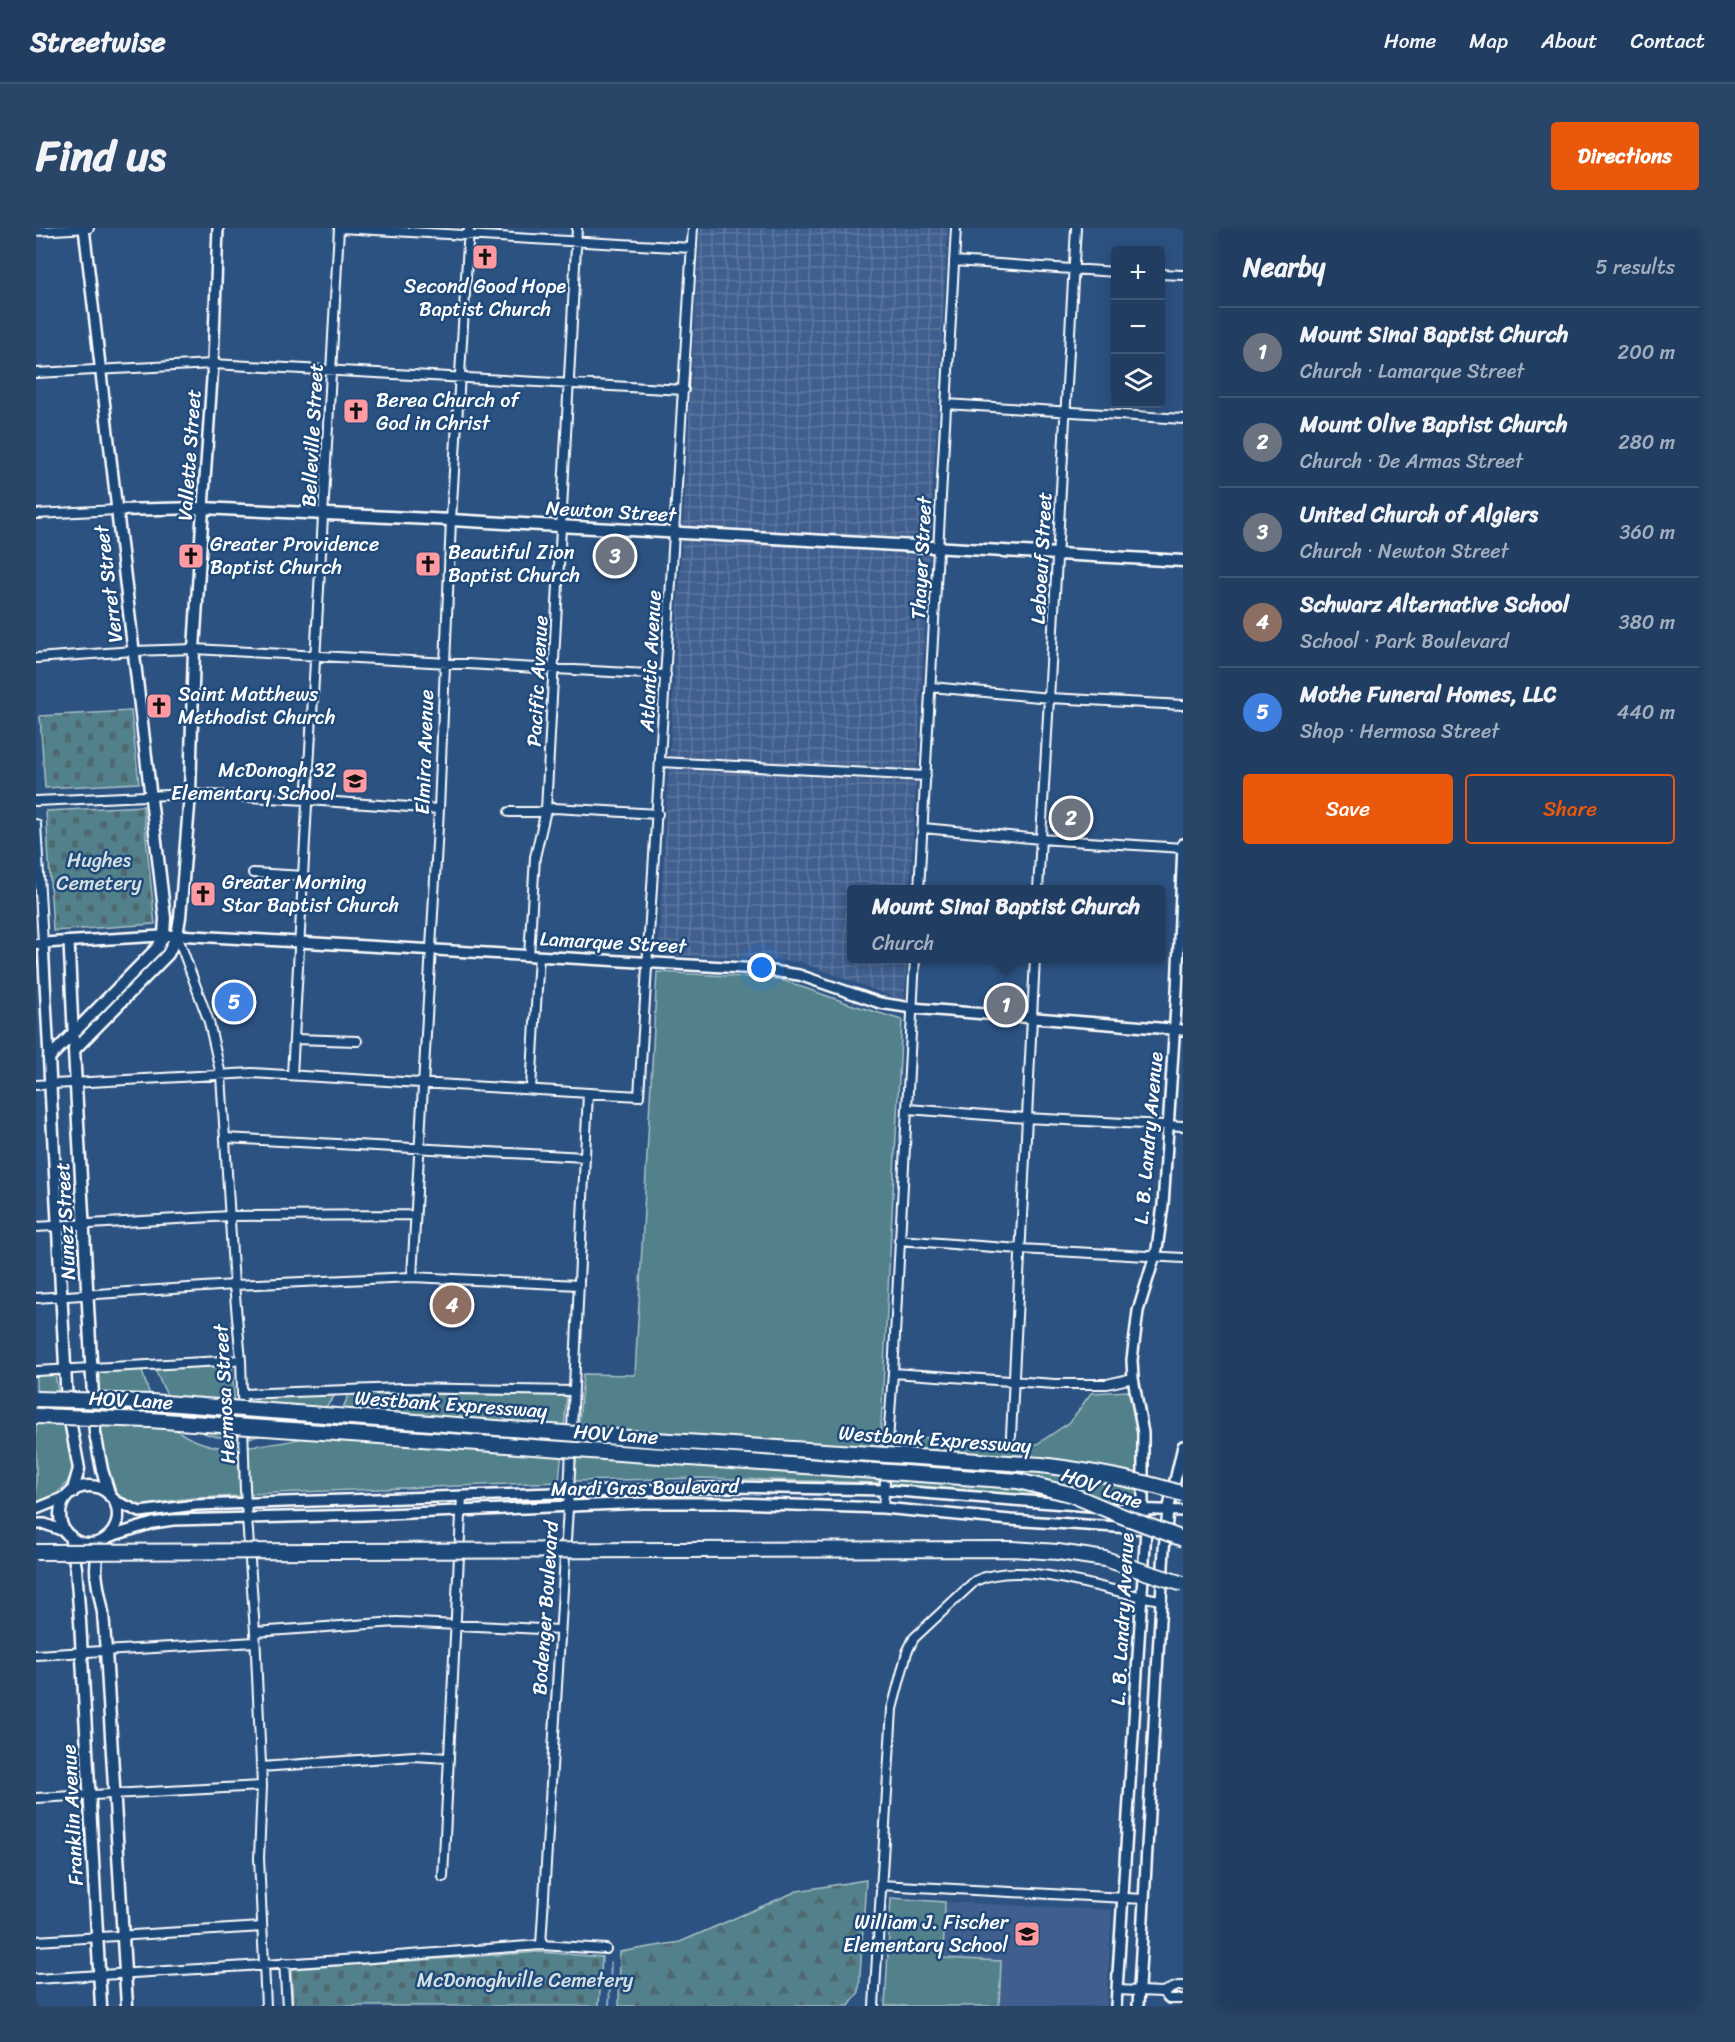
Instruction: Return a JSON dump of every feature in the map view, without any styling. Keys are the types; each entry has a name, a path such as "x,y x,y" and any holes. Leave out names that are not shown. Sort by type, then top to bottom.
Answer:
{"highway":[{"name":"Westbank Expressway","path":"36,1400 151,1402 670,1441 1041,1465 1102,1473 1183,1494"},
{"name":"HOV Lane","path":"36,1416 173,1422 1018,1481 1070,1494 1183,1539"},
{"path":"36,1552 1012,1549 1058,1552 1105,1559 1183,1584"}],"main road":[{"name":"Newton Street","path":"117,510 203,508 1183,561"},
{"name":"Vallette Street","path":"177,935 190,794 194,650 203,508"},
{"name":"Verret Street","path":"117,510 165,918 164,935"},
{"path":"49,1058 158,947 164,935"},
{"path":"74,1050 168,954 177,935"},
{"name":"Nunez Street","path":"74,1050 97,1444 102,1470 112,1498"},
{"name":"Nunez Street","path":"49,1058 67,1404 80,1469 70,1494"},
{"path":"106,1538 89,1544 78,1542 68,1534 61,1523 60,1513 70,1494 80,1488 103,1490 112,1498 117,1509 118,1518 115,1528 98,1549 95,1575 103,1614 106,1651 127,2006"},
{"name":"Franklin Avenue","path":"68,1534 76,1568 80,1621 101,2006"}],"street":[{"name":"Verret Street","path":"84,228 117,510"},
{"path":"36,231 89,228"},
{"name":"Vallette Street","path":"203,508 213,364 218,228"},
{"path":"339,228 469,232 576,242 692,248"},
{"name":"Belleville Street","path":"292,1075 339,228"},
{"name":"Pacific Avenue","path":"531,1089 535,857 546,810 577,228"},
{"name":"Atlantic Avenue","path":"588,1093 639,1096 693,228"},
{"name":"Thayer Street","path":"919,885 956,228"},
{"name":"Leboeuf Street","path":"1038,885 1076,228"},
{"name":"Elmira Avenue","path":"412,1277 439,809 451,520 469,232"},
{"path":"954,261 1111,272"},
{"path":"1165,274 1183,275"},
{"path":"36,373 213,364 684,390"},
{"path":"946,404 1183,419"},
{"name":"Newton Street","path":"36,514 117,510"},
{"path":"36,658 134,651 194,650 666,675"},
{"path":"930,687 1050,698 1183,705"},
{"path":"661,762 926,776"},
{"path":"36,801 190,794 439,809"},
{"path":"509,812 538,812 554,808 658,814"},
{"name":"Nunez Street","path":"36,824 40,943 49,1058"},
{"path":"923,828 1040,839 1183,847"},
{"name":"L. B. Landry Avenue","path":"1116,2006 1146,1528 1143,1510 1143,1433 1133,1378 1134,1339 1138,1311 1155,1257 1163,1205 1179,1030 1183,847"},
{"path":"253,873 304,876"},
{"name":"Lamarque Street","path":"40,943 177,935 759,969 799,975 880,1003 912,1008 1179,1030"},
{"name":"Hermosa Street","path":"177,935 209,1022 221,1075 241,1360 247,1519 255,1632 262,1786 259,1858 266,2006"},
{"name":"Nunez Street","path":"69,942 74,1050"},
{"path":"884,1508 915,963"},
{"path":"1011,1436 1012,1380 1035,963"},
{"path":"295,1039 357,1041"},
{"path":"36,1085 252,1073 588,1093"},
{"name":"Bodenger Boulevard","path":"541,1945 569,1491 588,1093"},
{"path":"908,1109 1183,1126"},
{"path":"225,1138 585,1157"},
{"path":"36,1227 230,1216 415,1215"},
{"path":"899,1240 1183,1258"},
{"path":"36,1298 234,1285 412,1277 579,1285"},
{"path":"36,1371 241,1360"},
{"path":"893,1373 1055,1384 1107,1384 1133,1378"},
{"path":"243,1394 401,1388 573,1391"},
{"name":"L. B. Landry Avenue","path":"1138,2006 1165,1530 1183,1446"},
{"name":"Mardi Gras Boulevard","path":"112,1498 140,1512 196,1505 736,1487 885,1490 1143,1510 1183,1511"},
{"path":"36,1509 70,1494"},
{"path":"443,1876 462,1496"},
{"name":"Mardi Gras Boulevard","path":"106,1538 153,1523 173,1520 643,1503 735,1503 884,1508 1010,1520 1183,1530"},
{"path":"36,1524 45,1524 68,1534"},
{"path":"874,2006 892,1709 907,1652 914,1638 975,1581 998,1573 1051,1577 1088,1583 1143,1598 1162,1600"},
{"path":"255,1632 397,1622 560,1630"},
{"path":"36,1655 255,1642"},
{"path":"261,1767 414,1756 448,1758"},
{"path":"36,1798 262,1786"},
{"path":"880,1885 1144,1899"},
{"path":"36,1941 262,1927"},
{"path":"36,1979 541,1945 606,1949"},
{"path":"284,1963 287,2006"},
{"path":"1117,1990 1162,1992 1183,1986"},
{"path":"1162,1992 1169,1999 1183,1999"}],"shaded area":[{"path":"700,228 948,228 910,885 847,885 847,963 907,963 904,1001 801,962 658,954"},
{"name":"William J. Fischer Elementary School","path":"945,1902 1112,1910 1106,2006 999,2006 1001,1961 942,1958"}],"green space":[{"path":"131,711 139,783 45,788 40,716"},
{"name":"Hughes Cemetery","path":"143,806 155,924 53,931 46,811"},
{"path":"657,972 779,979 902,1020 878,1483 702,1478 574,1481 583,1374 635,1375"},
{"path":"232,1365 237,1438 213,1436 192,1426 176,1410 155,1369"},
{"path":"142,1370 155,1405 174,1428 202,1443 238,1450 240,1496 183,1499 142,1506 130,1505 119,1498 111,1485 102,1446 96,1372"},
{"path":"55,1374 71,1453 71,1474 64,1487 58,1492 36,1503 36,1378 37,1375"},
{"path":"1128,1391 1137,1427 1137,1499 1120,1503 890,1484 895,1436 1037,1444 1070,1422 1091,1393"},
{"path":"246,1394 335,1395 318,1414 297,1426 248,1438"},
{"path":"348,1394 567,1395 559,1482 249,1494 247,1446 293,1441 322,1430 342,1409"},
{"path":"866,1880 859,1992 849,2006 619,2006 620,1952 680,1942 797,1891"},
{"path":"891,1898 945,1902 943,1958 1001,1961 999,2006 885,2006"},
{"name":"McDonoghville Cemetery","path":"540,1952 602,1957 599,2006 293,2006 291,1969"}],"waterway":[{"path":"609,2006 611,1962"}],"place":[{"name":"Second Good Hope Baptist Church","path":"485,257"},
{"name":"Berea Church of God in Christ","path":"356,411"},
{"name":"Greater Providence Baptist Church","path":"191,556"},
{"name":"United Church of Algiers","path":"615,556"},
{"name":"Beautiful Zion Baptist Church","path":"428,564"},
{"name":"Saint Matthews Methodist Church","path":"159,706"},
{"name":"McDonogh 32 Elementary School","path":"355,781"},
{"name":"Mount Olive Baptist Church","path":"1071,818"},
{"name":"Greater Morning Star Baptist Church","path":"203,894"},
{"name":"Mothe Funeral Homes, LLC","path":"234,1002"},
{"name":"Mount Sinai Baptist Church","path":"1006,1005"},
{"name":"Schwarz Alternative School","path":"452,1305"},
{"name":"William J. Fischer Elementary School","path":"1027,1934"}]}
